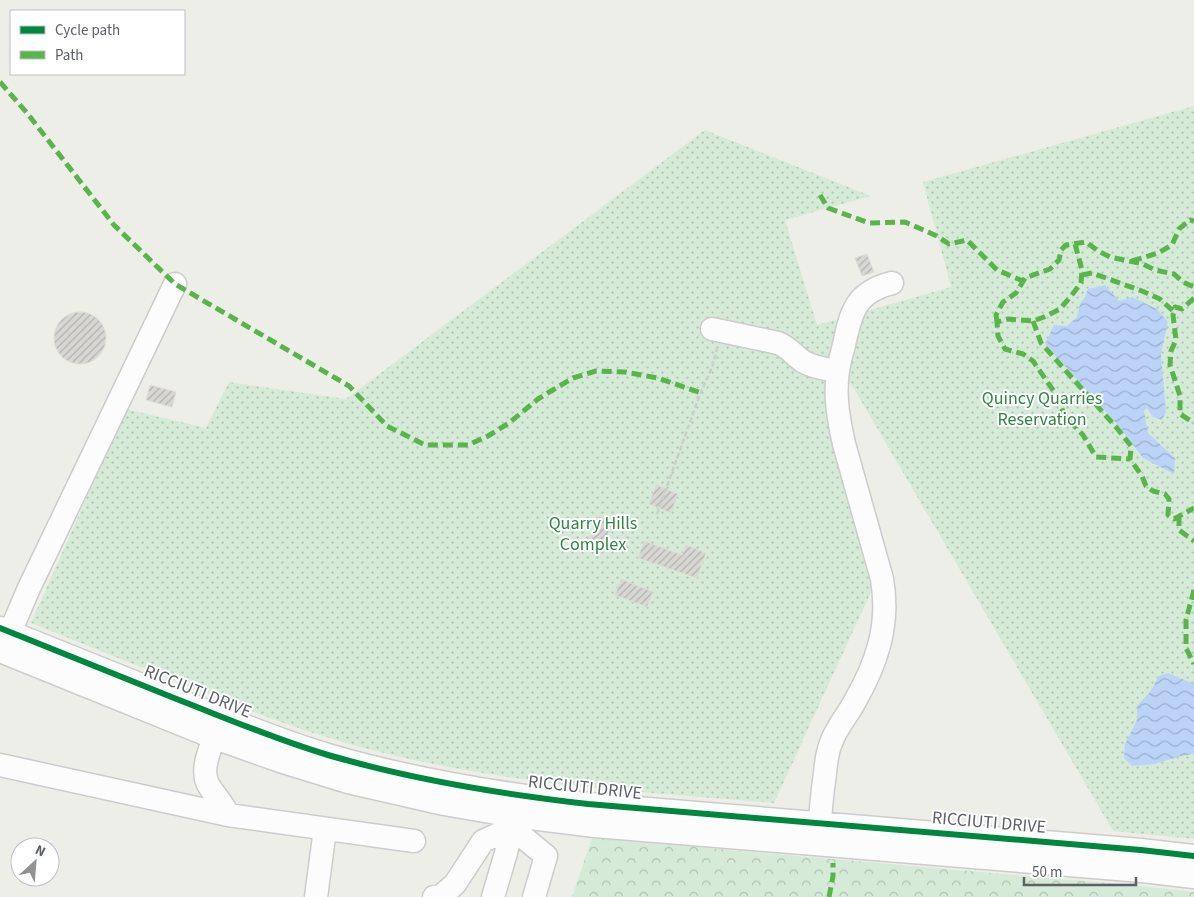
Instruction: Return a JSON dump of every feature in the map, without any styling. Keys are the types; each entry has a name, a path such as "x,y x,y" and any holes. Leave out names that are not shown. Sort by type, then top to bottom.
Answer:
{"street":[{"path":"819,834 823,785 831,742 869,673 880,642 886,613 882,579 839,422 837,399 838,371 849,320 856,306 871,290 892,283"},
{"path":"3,641 175,284"},
{"path":"717,330 778,343 809,364 838,371"},
{"name":"RICCIUTI DRIVE","path":"3,641 219,727 303,769 348,782 444,804 595,826 819,834 1132,849 1194,856"},
{"path":"219,727 207,760 204,775 228,815"},
{"path":"0,765 228,815 414,841"},
{"path":"434,897 453,891 483,841 515,813"},
{"path":"493,897 515,813"},
{"path":"515,813 546,856 534,897"},
{"path":"316,897 325,829"},
{"name":"RICCIUTI DRIVE","path":"819,834 1194,877"}],"path":[{"path":"657,514 699,397 712,367 717,330"}],"green space":[{"name":"Quarry Hills Complex","path":"1194,106 1194,839 1113,831 833,353 826,386 833,447 872,590 774,803 522,779 422,762 372,750 298,728 202,692 31,623 126,409 206,428 229,382 346,399 705,130 871,196 785,220 817,325 951,287 923,182"},
{"path":"592,838 1141,886 1194,892 1194,897 572,897"}],"water":[{"path":"1105,285 1119,301 1132,297 1157,309 1168,322 1161,354 1166,412 1162,420 1153,417 1147,408 1144,411 1148,433 1175,458 1174,474 1143,458 1117,424 1045,344 1054,325 1067,326 1077,317 1080,304 1088,289"},
{"path":"1168,673 1194,684 1194,754 1155,764 1132,766 1124,758 1125,744 1137,720 1137,706 1150,692 1159,676"}],"building":[{"path":"867,254 874,272 862,276 855,258"},
{"path":"80,312 94,316 102,324 106,338 102,352 94,360 80,364 66,360 58,352 54,338 58,324 66,316"},
{"path":"150,385 176,392 172,407 146,400"},
{"path":"656,485 678,494 671,513 649,504"},
{"path":"598,516 613,521 604,544 590,539"},
{"path":"644,541 682,555 686,545 706,553 697,578 638,558"},
{"path":"621,579 653,592 647,607 615,595"}],"marked path":[{"path":"0,82 27,113 114,225 175,284 349,386 387,426 425,445 468,445 488,436 509,423 538,399 573,378 596,371 625,372 658,378 701,393"},
{"path":"820,195 828,208 869,223 905,222 937,236 949,244 967,240 997,270 1023,281"},
{"path":"1132,261 1158,253 1172,245 1179,229 1190,220 1194,221"},
{"path":"997,322 996,315 1003,302 1016,293 1025,278 1050,269 1059,260 1061,250 1066,245 1086,242 1110,257 1143,264 1155,270 1174,274 1183,282 1194,287"},
{"path":"1075,244 1082,270 1081,283 1071,296 1060,309 1033,321 1008,319 997,322 998,336 1005,349 1023,354 1033,361 1055,393 1065,416 1083,435 1096,457 1130,459"},
{"path":"1082,275 1092,273 1142,291 1160,299 1174,312"},
{"path":"1194,298 1182,309 1175,307 1173,315 1176,340 1171,351 1170,365 1180,396 1180,414 1194,423"},
{"path":"1033,321 1041,343 1131,446 1130,459 1142,476 1146,486 1153,491 1165,494 1169,499 1168,515 1174,519 1194,508"},
{"path":"1179,516 1179,530 1194,541"},
{"path":"1194,590 1186,620 1186,648 1194,664"},
{"path":"829,897 833,876 833,863"}],"cycle path":[{"path":"0,628 290,743 360,764 424,779 522,796 588,804 1194,856"}],"park label":[{"name":"Quincy Quarries Reservation","path":"1042,408"}]}
